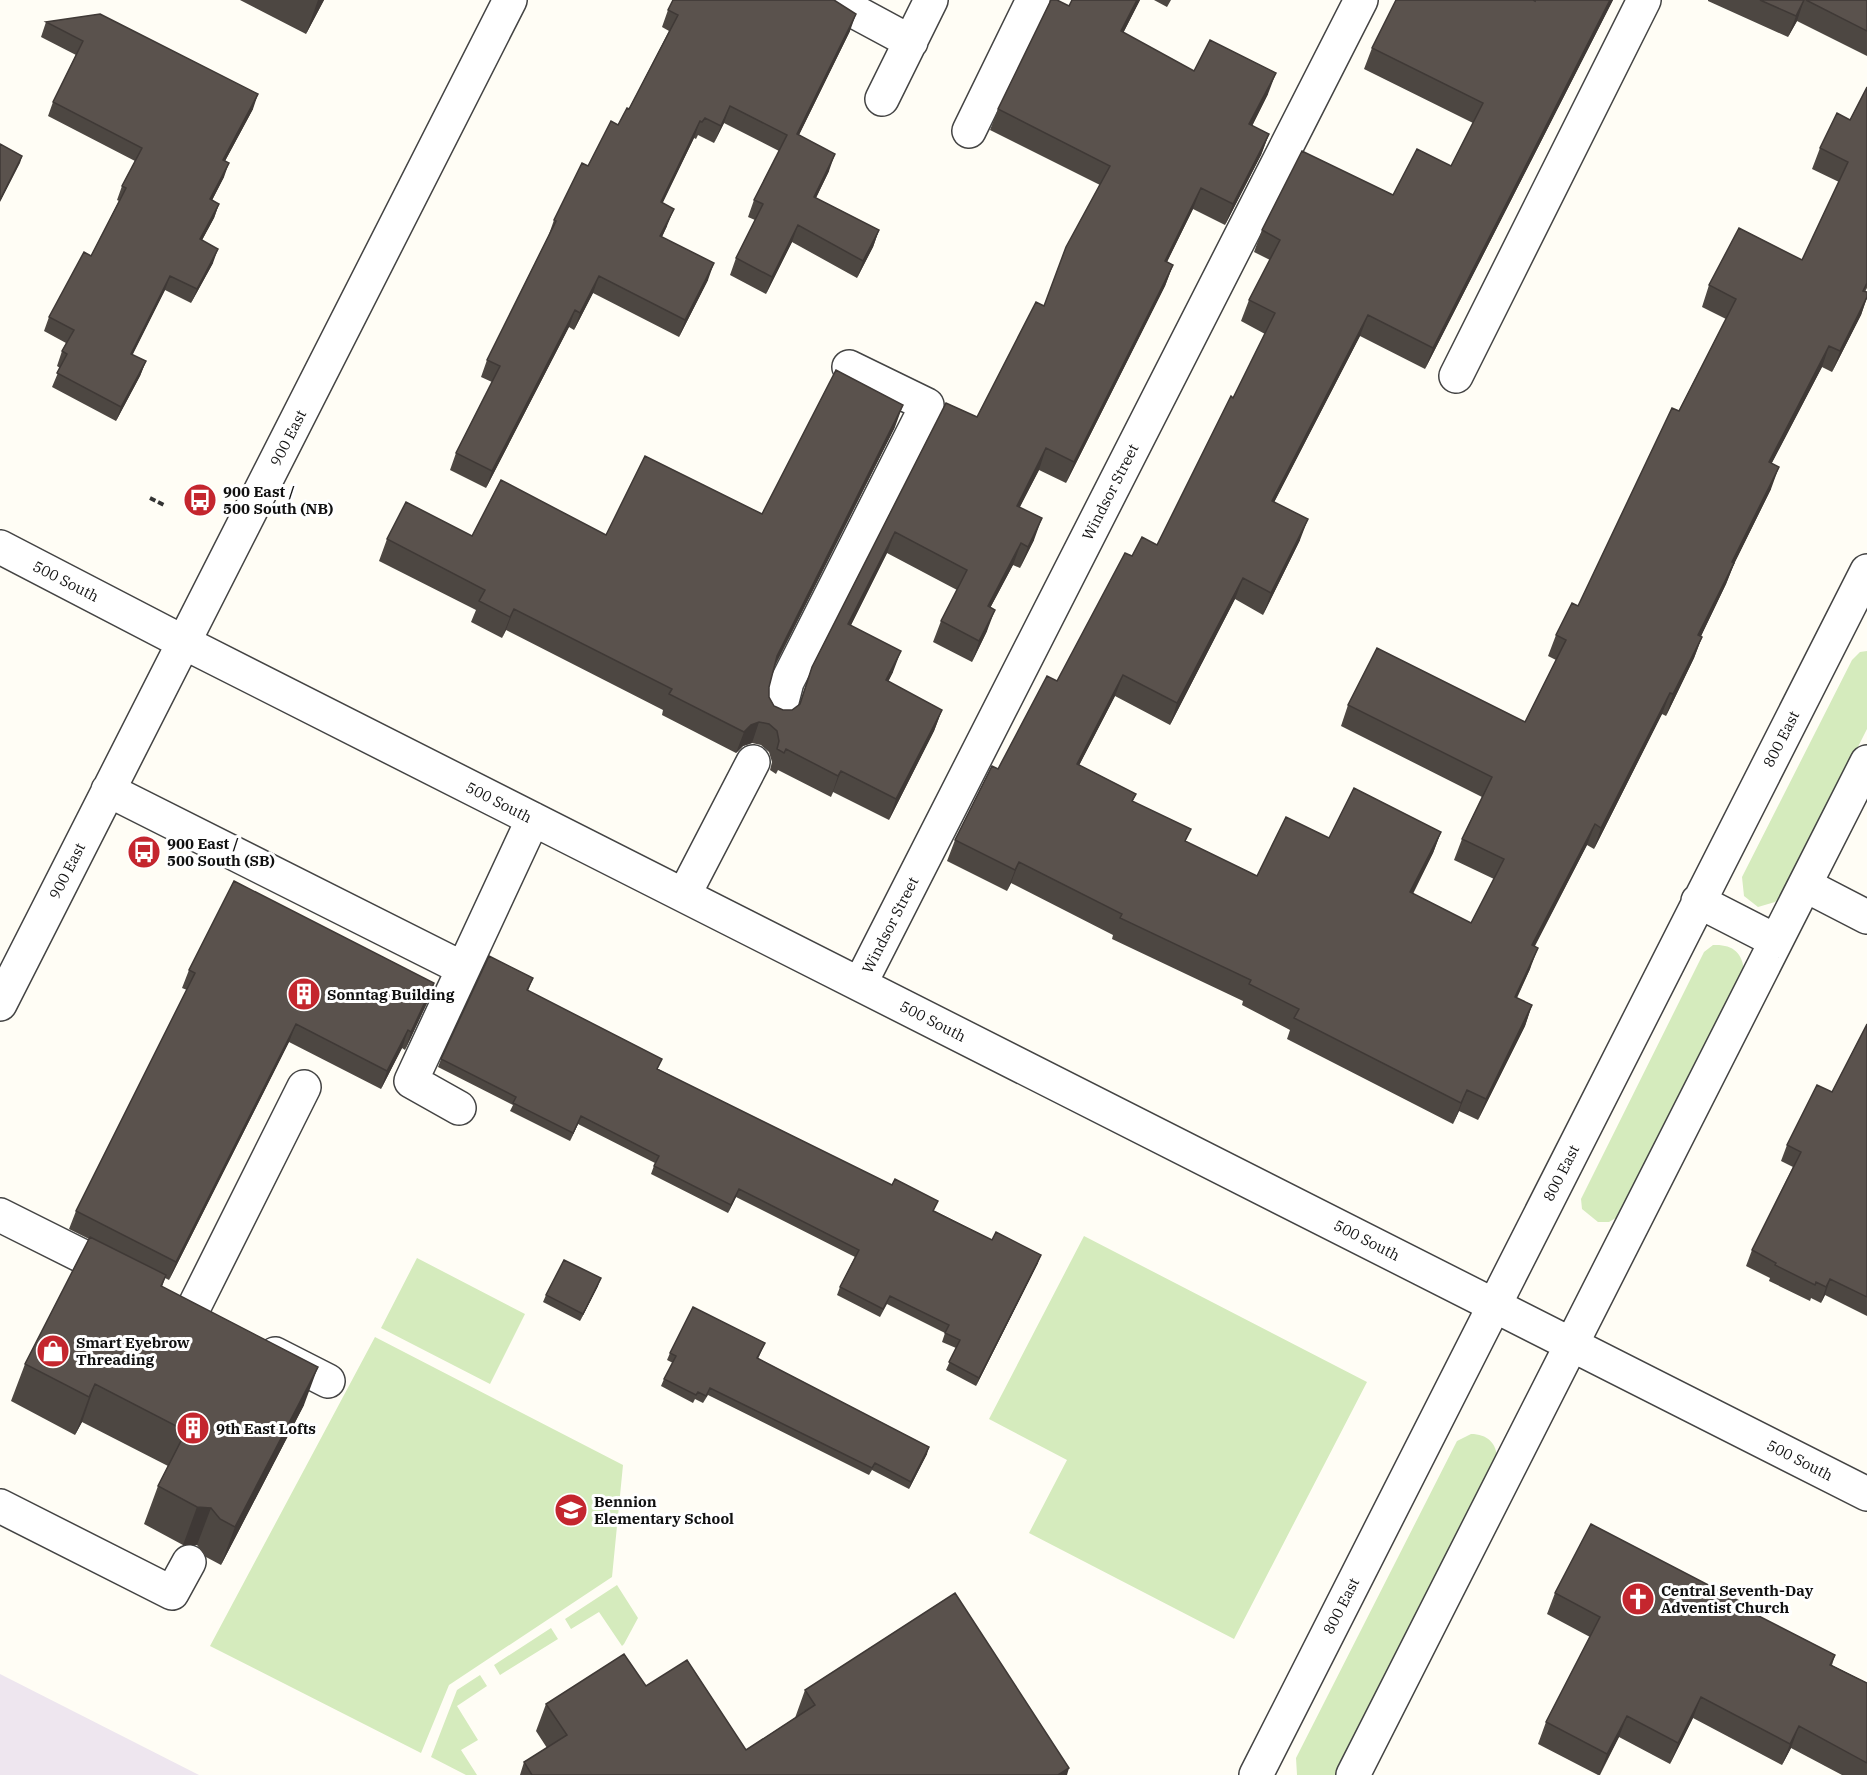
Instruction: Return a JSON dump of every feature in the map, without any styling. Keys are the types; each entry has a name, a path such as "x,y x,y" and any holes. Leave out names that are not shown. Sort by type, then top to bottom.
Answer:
{"street":[{"name":"900 East","path":"0,1004 9,962 108,790 510,0"},
{"path":"833,0 911,42"},
{"path":"882,99 931,0"},
{"path":"969,131 1033,0"},
{"name":"Windsor Street","path":"860,984 1361,0"},
{"path":"1456,376 1644,0"},
{"path":"779,713 787,682 927,405 849,367"},
{"name":"500 South","path":"0,547 183,642 1867,1494"},
{"name":"800 East","path":"1256,1775 1698,901 1857,613 1867,571"},
{"path":"684,895 753,762"},
{"path":"1353,1775 1867,762"},
{"path":"108,790 462,968"},
{"path":"459,1108 411,1081 533,819"},
{"path":"1804,885 1867,917"},
{"path":"1698,901 1776,941"},
{"path":"192,1311 304,1087"},
{"path":"0,1215 328,1381"},
{"path":"0,1506 172,1593 189,1562"}],"path":[{"path":"150,498 164,504"}],"shaded area":[{"path":"0,1674 199,1775 0,1775"}],"green space":[{"path":"1867,651 1867,729 1784,893 1775,902 1758,907 1744,896 1742,877 1852,660 1860,652"},
{"path":"1713,945 1726,946 1739,954 1744,972 1621,1215 1609,1222 1598,1222 1582,1209 1581,1199 1704,952"},
{"path":"1084,1236 1367,1382 1234,1639 1029,1533 1067,1460 989,1419"},
{"path":"417,1258 525,1314 490,1384 381,1328"},
{"path":"375,1337 623,1465 612,1577 449,1685 421,1753 210,1646"},
{"path":"1471,1434 1477,1434 1490,1440 1497,1453 1497,1459 1335,1775 1297,1775 1296,1758 1457,1441"},
{"path":"617,1585 638,1618 622,1646 599,1612 571,1629 565,1619"},
{"path":"551,1628 558,1639 500,1675 494,1665"},
{"path":"480,1675 487,1686 457,1706 478,1740 461,1750 477,1775 466,1775 431,1757 457,1690"}],"building":[{"path":"673,0 834,0 856,14 797,134 835,154 814,197 879,230 863,261 798,225 772,277 736,258 763,204 754,200 787,135 730,106 721,126 705,118 702,122 700,121 661,202 674,209 660,236 714,263 685,320 599,276 580,313 575,310 492,471 456,453 500,366 487,360 582,163 588,166 611,121 618,125 627,108 629,109 678,15 668,10"},
{"path":"1051,0 1057,0 1069,6 1072,0 1137,0 1121,31 1194,71 1210,40 1276,73 1249,124 1269,134 1233,204 1201,188 1165,261 1173,265 1074,462 1046,448 1017,506 1042,518 1028,547 1021,543 988,606 995,610 979,641 941,621 967,570 895,532 848,624 901,651 886,680 942,710 896,799 841,771 838,776 786,749 784,753 777,749 779,741 777,731 769,724 759,722 751,725 744,732 669,694 672,689 514,609 510,617 479,601 485,590 387,539 406,502 472,536 501,480 606,535 645,456 762,514 836,370 903,405 777,656 769,687 769,697 774,706 783,710 792,710 800,704 812,667 946,403 977,417 1036,302 1044,306 1066,247 1110,166 998,109"},
{"path":"1396,0 1610,0 1433,348 1368,315 1272,501 1308,519 1271,593 1243,578 1177,703 1123,675 1077,764 1136,794 1132,801 1191,829 1185,841 1257,876 1286,817 1329,838 1354,788 1441,832 1410,892 1471,923 1504,859 1462,839 1492,777 1348,705 1377,648 1525,722 1566,640 1556,635 1572,603 1578,606 1672,408 1679,411 1736,299 1709,285 1739,228 1802,260 1848,162 1820,148 1837,113 1850,120 1867,87 1867,283 1863,291 1867,292 1867,297 1840,351 1829,346 1769,462 1779,467 1698,635 1702,637 1673,694 1670,693 1601,828 1595,824 1532,945 1538,948 1515,997 1532,1005 1486,1099 1467,1090 1461,1103 1294,1018 1299,1009 1249,984 1251,980 1120,918 1122,914 1019,862 1015,870 955,840 992,766 998,769 1047,676 1057,681 1125,553 1132,556 1142,537 1157,545 1231,396 1233,398 1275,313 1249,300 1280,240 1262,230 1302,151 1393,195 1417,149 1451,166 1483,103 1372,48"},
{"path":"1760,0 1804,0 1796,16"},
{"path":"1806,0 1867,0 1867,31"},
{"path":"100,14 258,94 223,160 229,163 210,199 219,204 200,239 218,249 197,289 170,276 131,354 146,361 121,407 57,373 67,354 62,351 74,330 49,317 84,252 91,256 126,188 122,186 142,148 53,102 83,41 46,22"},
{"path":"0,144 22,156 0,200"},
{"path":"234,881 434,983 411,1032 408,1030 387,1071 296,1024 176,1262 76,1211 195,973 189,970"},
{"path":"489,956 533,978 527,990 662,1059 657,1069 892,1185 895,1179 938,1201 933,1211 992,1240 996,1232 1041,1255 979,1378 949,1362 960,1340 945,1333 949,1325 890,1296 883,1309 840,1287 859,1250 739,1189 731,1205 654,1166 659,1156 581,1116 573,1133 513,1103 516,1097 441,1059"},
{"path":"1867,1024 1867,1297 1830,1279 1826,1287 1816,1282 1815,1285 1775,1265 1776,1263 1752,1250 1801,1152 1787,1145 1817,1085 1832,1092"},
{"name":"9th East Lofts","path":"90,1237 166,1275 161,1286 318,1367 235,1527 220,1519 211,1508 197,1507 158,1486 186,1431 95,1384 89,1397 25,1364"},
{"path":"564,1260 601,1278 583,1314 546,1295"},
{"path":"693,1307 765,1343 757,1358 929,1447 911,1482 875,1463 872,1468 710,1388 706,1396 698,1392 696,1395 664,1379 676,1356 670,1353"},
{"path":"1591,1524 1747,1605 1745,1609 1835,1655 1830,1665 1867,1683 1867,1763 1799,1726 1790,1744 1701,1697 1678,1743 1627,1716 1607,1754 1546,1722 1600,1617 1555,1593"},
{"path":"955,1593 1069,1768 1058,1775 532,1775 524,1762 567,1735 546,1704 624,1654 646,1686 687,1660 746,1750 815,1705 805,1690"}],"place":[{"name":"900 East / 500 South (NB)","path":"200,500"},
{"name":"900 East / 500 South (SB)","path":"144,852"},
{"name":"Sonntag Building","path":"304,994"},
{"name":"Smart Eyebrow Threading","path":"53,1351"},
{"name":"9th East Lofts","path":"193,1428"},
{"name":"Bennion Elementary School","path":"571,1510"},
{"name":"Central Seventh-Day Adventist Church","path":"1638,1599"}]}
